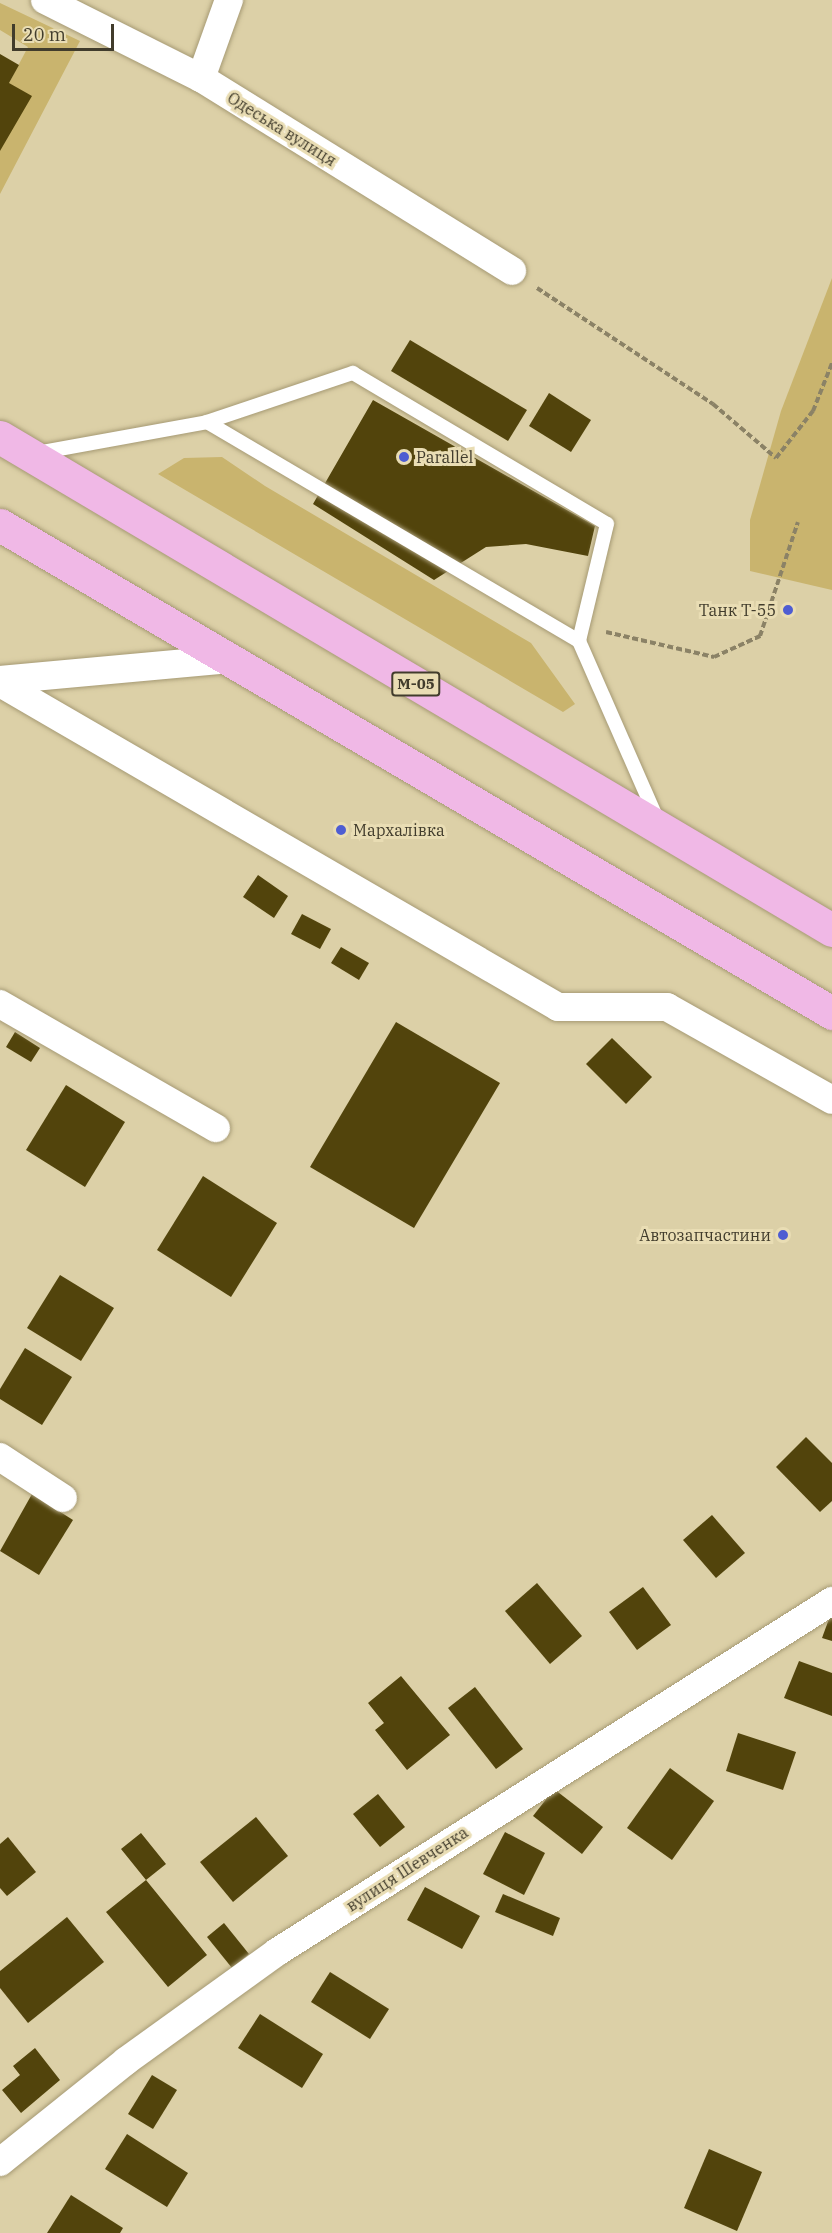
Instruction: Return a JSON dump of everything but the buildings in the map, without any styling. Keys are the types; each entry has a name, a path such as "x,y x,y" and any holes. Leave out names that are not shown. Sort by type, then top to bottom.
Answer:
{"highway":[{"name":"М-05","path":"0,437 832,930"},
{"path":"0,525 832,1013"}],"street":[{"name":"Одеська вулиця","path":"45,0 201,78 512,271"},
{"path":"201,78 229,0"},
{"path":"0,681 230,659"},
{"path":"0,681 558,1007 667,1007 832,1100"},
{"path":"0,1004 216,1128"},
{"path":"0,1457 63,1498"},
{"name":"вулиця Шевченка","path":"0,2162 126,2061 277,1952 832,1601"}],"lane":[{"path":"29,454 207,422 353,373 607,524 579,640 662,830"},
{"path":"207,422 579,640"}],"path":[{"path":"512,271 713,404 776,458 813,411 832,363"},
{"path":"582,626 714,657 760,636 798,522"}],"shaded area":[{"path":"0,3 80,41 0,194 0,151 9,83 28,47 0,30"},
{"path":"832,278 832,590 750,571 750,520 781,411"},
{"path":"222,457 265,486 531,643 575,704 563,712 158,474 184,458"}],"place":[{"name":"Parallel","path":"404,457"},
{"name":"Танк Т-55","path":"788,610"},
{"name":"Мархалівка","path":"341,830"},
{"name":"Автозапчастини","path":"783,1235"}]}
